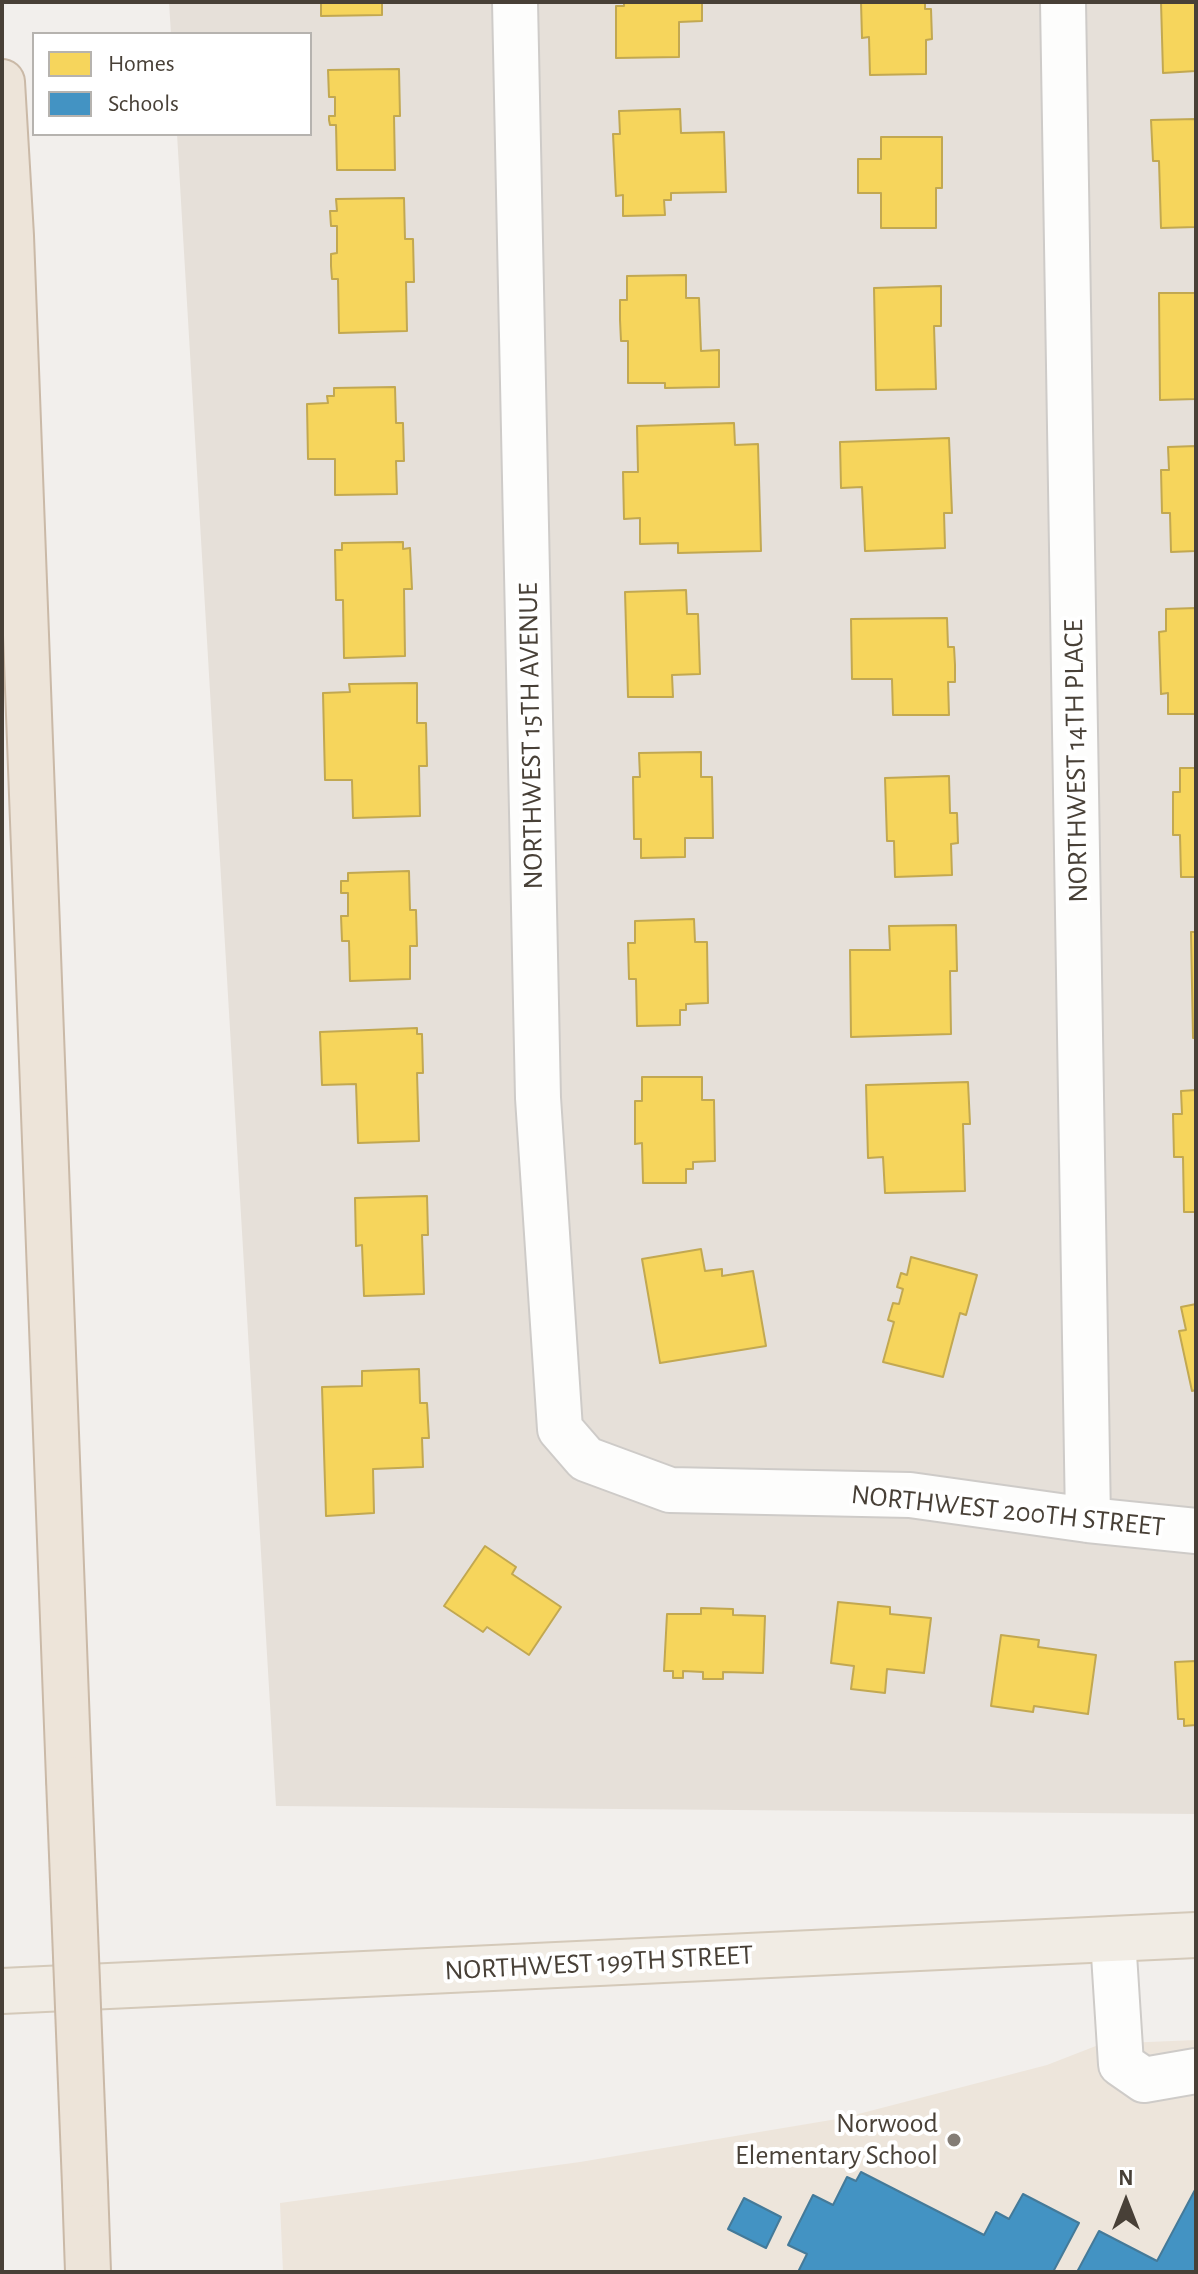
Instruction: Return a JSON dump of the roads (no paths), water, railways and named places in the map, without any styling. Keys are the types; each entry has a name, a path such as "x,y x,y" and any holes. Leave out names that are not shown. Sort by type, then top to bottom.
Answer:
{"highway":[{"path":"2,82 11,236 88,2272"}],"main road":[{"name":"NORTHWEST 199TH STREET","path":"2,1991 1196,1935"}],"street":[{"name":"NORTHWEST 15TH AVENUE","path":"515,2 538,1098 560,1429 586,1459"},
{"name":"NORTHWEST 14TH PLACE","path":"1063,2 1088,1520"},
{"name":"NORTHWEST 200TH STREET","path":"586,1459 670,1490 910,1495 1088,1520 1196,1531"},
{"path":"1113,1939 1121,2064 1144,2080 1196,2071"}],"place":[{"name":"Norwood Elementary School","path":"954,2140"}]}
